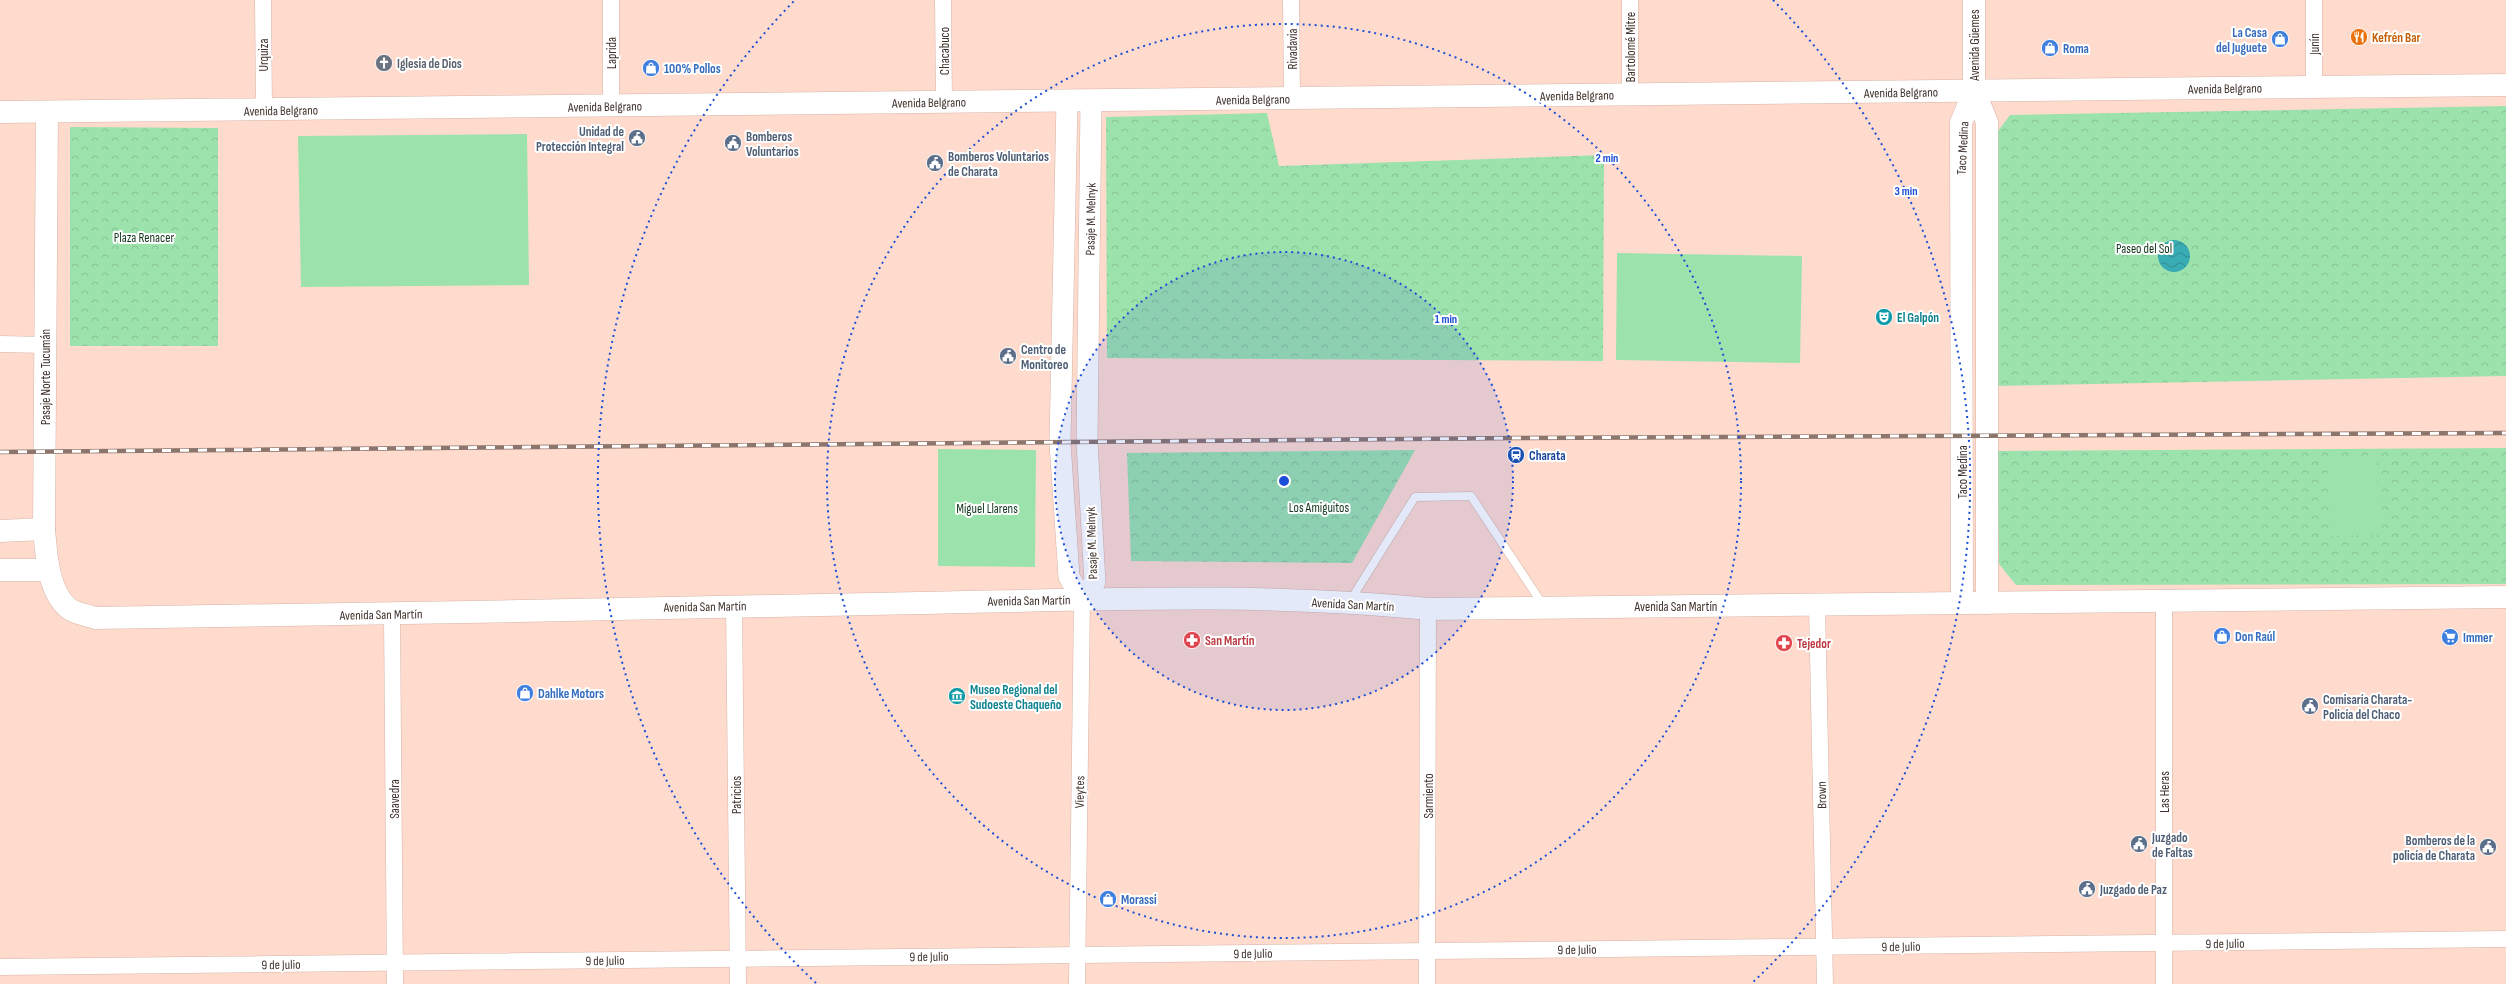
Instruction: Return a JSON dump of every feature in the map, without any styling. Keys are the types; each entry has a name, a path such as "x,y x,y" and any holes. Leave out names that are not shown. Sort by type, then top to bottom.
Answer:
{"main road":[{"name":"Avenida Güemes","path":"1974,0 1974,91"},
{"name":"Avenida Belgrano","path":"0,112 2506,85"},
{"name":"Taco Medina","path":"1962,602 1961,123 1974,91"},
{"name":"Taco Medina","path":"1974,91 1987,122 1987,602"},
{"name":"Pasaje Norte Tucumán","path":"47,112 44,529 47,570 59,595 71,610 95,618"},
{"path":"0,531 44,529"},
{"path":"0,570 47,570"},
{"name":"Avenida San Martín","path":"95,618 392,615 734,605 1082,599 1350,601 1428,609 1544,606 1817,606 1962,602 2164,601 2506,596"}],"street":[{"name":"Urquiza","path":"263,0 264,110"},
{"name":"Laprida","path":"611,0 611,106"},
{"name":"Chacabuco","path":"943,0 944,102"},
{"name":"Rivadavia","path":"1291,0 1292,98"},
{"name":"Bartolomé Mitre","path":"1630,0 1630,95"},
{"name":"Junín","path":"2314,0 2314,87"},
{"name":"Pasaje M. Melnyk","path":"1067,101 1060,443 1069,577 1082,599 1095,582 1087,442 1091,101"},
{"path":"0,344 45,345"},
{"name":"Vieytes","path":"1076,984 1082,599"},
{"name":"Las Heras","path":"2164,601 2164,984"},
{"name":"Patricios","path":"734,605 738,984"},
{"name":"Brown","path":"1817,606 1825,984"},
{"name":"Sarmiento","path":"1428,609 1428,984"},
{"name":"Saavedra","path":"392,615 395,984"},
{"name":"9 de Julio","path":"0,967 2506,939"}],"lane":[{"path":"1350,601 1415,497 1470,496 1544,606"}],"green space":[{"name":"Paseo del Sol","path":"2506,106 2506,376 1994,386 1995,135 2010,115"},
{"path":"1267,113 1279,166 1604,155 1603,361 1107,358 1106,117"},
{"name":"Plaza Renacer","path":"70,127 218,128 218,346 70,346"},
{"path":"527,134 529,285 301,287 298,136"},
{"path":"1617,253 1802,256 1800,363 1616,360"},
{"path":"2506,448 2506,584 2016,585 1999,564 1997,451"},
{"name":"Miguel Llarens","path":"938,449 1036,450 1035,567 938,566"},
{"name":"Los Amiguitos","path":"1415,450 1352,563 1131,561 1127,453"},
{"path":"2377,455 2379,535 2330,536 2327,457"}],"water":[{"path":"2171,240 2177,240 2187,247 2190,256 2189,262 2183,269 2177,272 2171,272 2161,265 2158,259 2158,253 2165,243"}],"railway":[{"path":"0,452 1517,438 2506,433"}],"place":[{"name":"Kefrén Bar","path":"2359,37"},
{"name":"La Casa del Juguete","path":"2280,39"},
{"name":"Roma","path":"2050,48"},
{"name":"Iglesia de Dios","path":"384,63"},
{"name":"100% Pollos","path":"651,68"},
{"name":"Unidad de Protección Integral","path":"637,138"},
{"name":"Bomberos Voluntarios","path":"733,143"},
{"name":"Bomberos Voluntarios de Charata","path":"935,163"},
{"name":"El Galpón","path":"1884,317"},
{"name":"Centro de Monitoreo","path":"1008,356"},
{"name":"Charata","path":"1516,455"},
{"name":"Don Raúl","path":"2222,636"},
{"name":"Immer","path":"2450,637"},
{"name":"San Martín","path":"1192,640"},
{"name":"Tejedor","path":"1784,643"},
{"name":"Dahlke Motors","path":"525,693"},
{"name":"Museo Regional del Sudoeste Chaqueño","path":"957,696"},
{"name":"Comisaría Charata- Policía del Chaco","path":"2310,706"},
{"name":"Juzgado de Faltas","path":"2139,844"},
{"name":"Bomberos de la policía de Charata","path":"2488,847"},
{"name":"Juzgado de Paz","path":"2087,889"},
{"name":"Morassi","path":"1108,899"}]}
